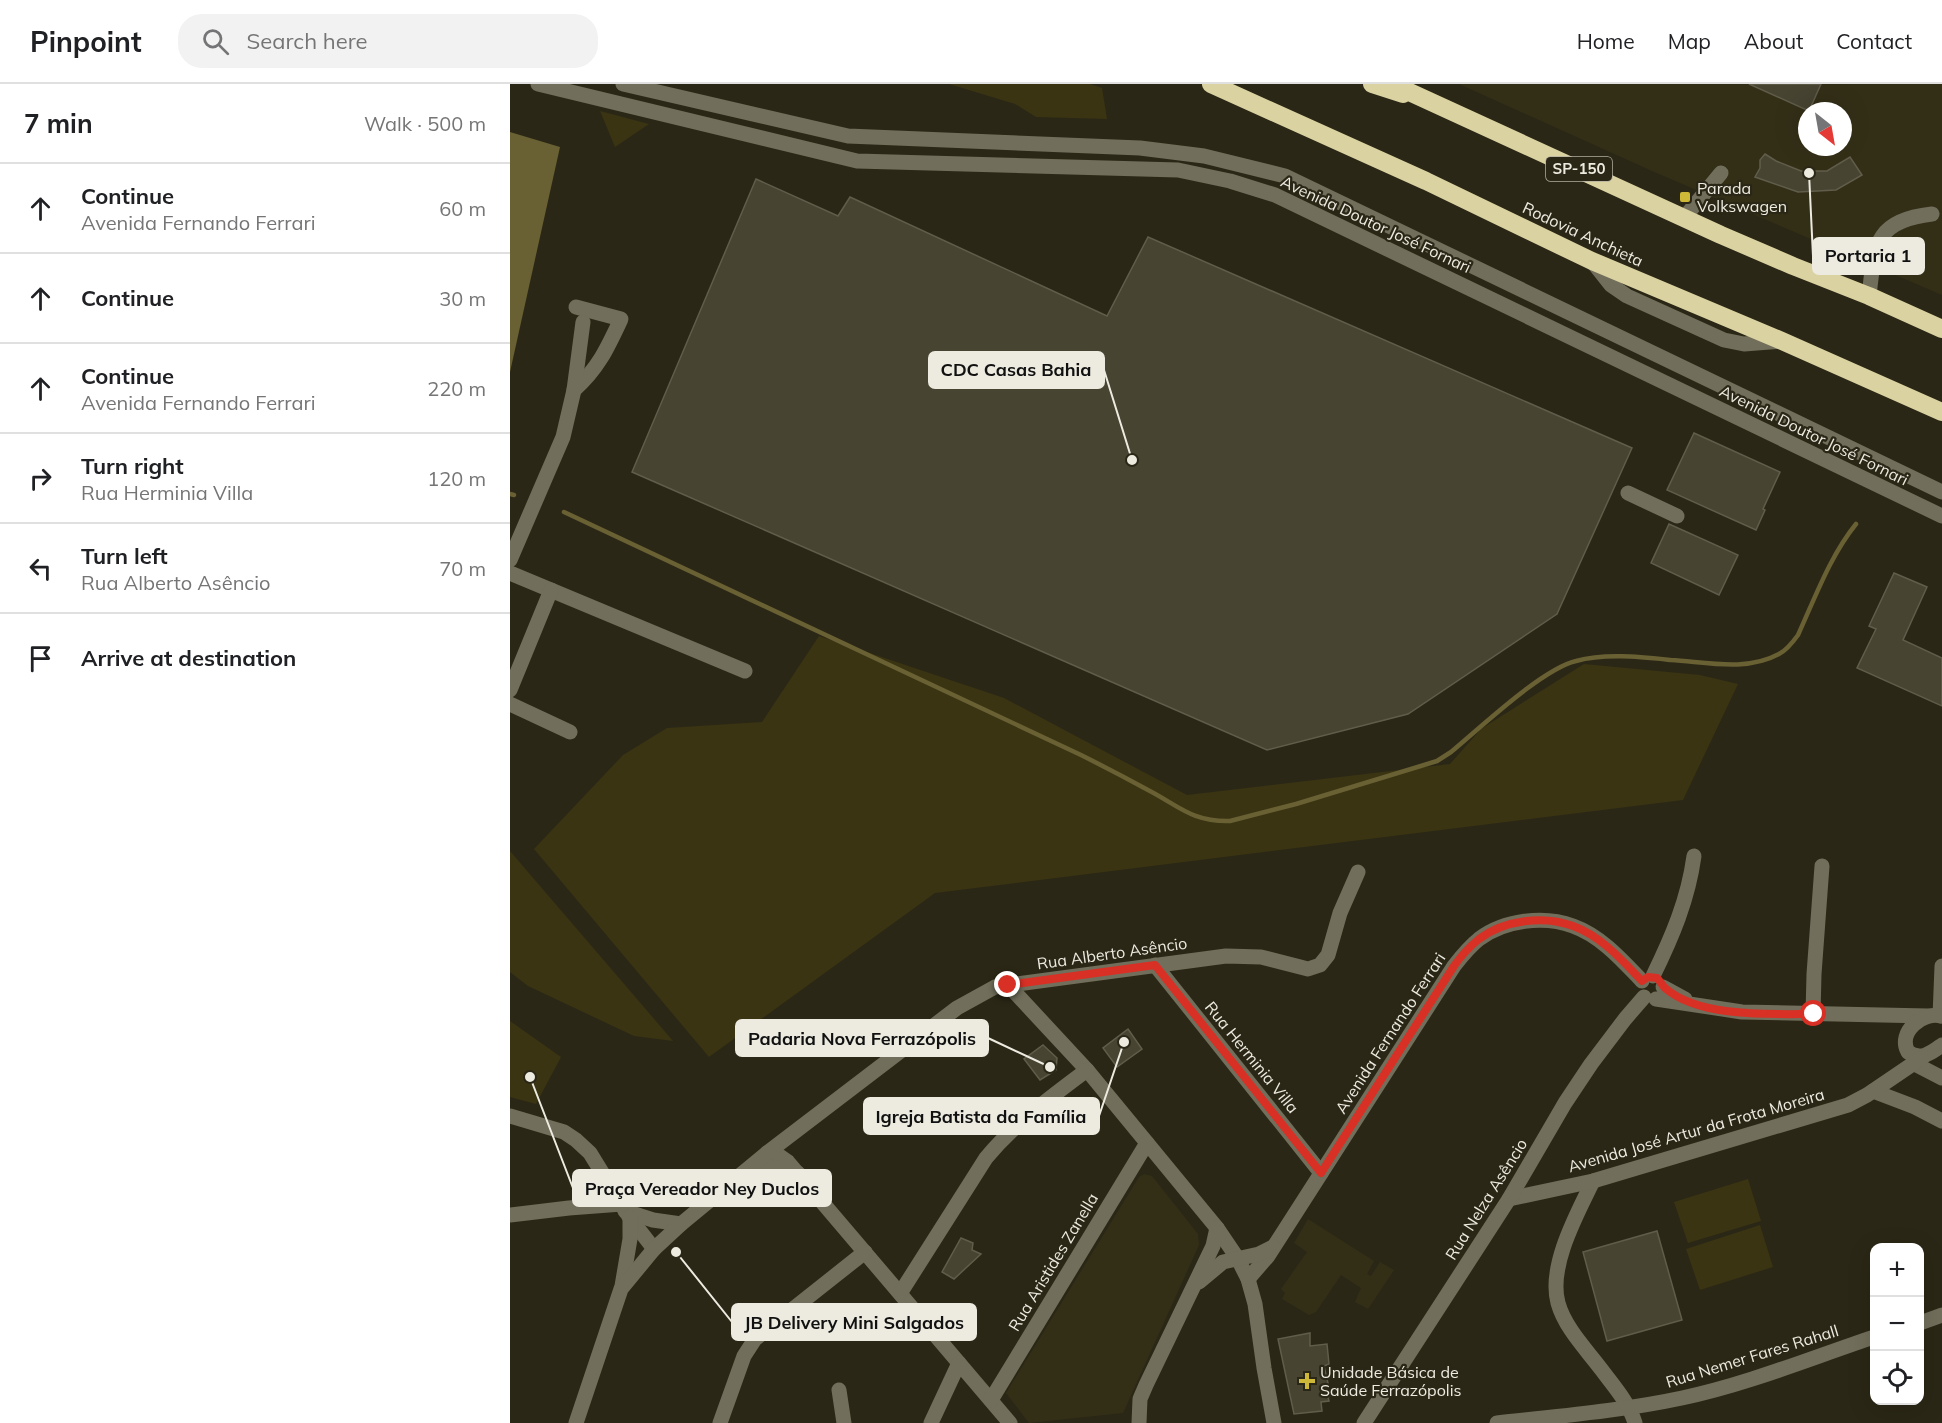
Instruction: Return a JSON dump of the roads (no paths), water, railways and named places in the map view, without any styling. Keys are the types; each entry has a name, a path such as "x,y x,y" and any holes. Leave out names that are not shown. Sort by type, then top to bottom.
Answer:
{"highway":[{"name":"Rodovia Anchieta","path":"1211,84 1426,181 1592,261 1782,341 1942,412"},
{"name":"SP-150","path":"1372,84 1436,104"},
{"name":"SP-150","path":"1392,84 1684,218 1942,329"}],"street":[{"name":"Avenida Doutor José Fornari","path":"538,84 857,160 1178,170 1230,181 1286,200 1942,516"},
{"name":"Avenida Doutor José Fornari","path":"623,84 848,136 1140,148 1204,156 1285,176 1942,492"},
{"path":"1684,218 1721,173"},
{"path":"1869,296 1874,253 1881,237 1895,224 1911,217 1932,214"},
{"path":"574,390 590,376 621,319 576,307"},
{"path":"510,560 563,437 574,390 583,322"},
{"path":"1628,493 1677,516"},
{"path":"510,573 745,671"},
{"path":"510,690 550,590"},
{"path":"510,704 570,732"},
{"name":"Rua Nelza Asêncio","path":"1364,1423 1509,1199 1584,1074 1625,1019 1652,988 1682,911 1694,856"},
{"path":"1822,866 1814,974 1814,1014 1937,1016 1942,966"},
{"name":"Rua Alberto Asêncio","path":"621,1289 654,1250 681,1224 767,1153 957,1008 995,987 1226,956 1250,956 1308,969 1314,968 1320,965 1328,955 1340,913 1358,872"},
{"name":"Avenida Fernando Ferrari","path":"1248,1279 1273,1247 1454,966 1471,946 1489,932 1512,924 1536,921 1550,921 1573,926 1605,945 1652,988 1696,1004 1742,1012 1814,1014"},
{"name":"Rua Herminia Villa","path":"1155,965 1321,1173"},
{"path":"1008,985 1087,1070 1217,1228 1238,1259 1248,1279 1255,1304 1274,1423"},
{"path":"1879,1016 1897,1029 1918,1060 1942,1078"},
{"name":"Avenida José Artur da Frota Moreira","path":"1887,1080 1900,1061 1912,1026 1937,1016"},
{"name":"Avenida José Artur da Frota Moreira","path":"1509,1199 1593,1181 1848,1105 1942,1045"},
{"path":"901,1292 992,1150 1038,1107 1087,1070"},
{"path":"1873,1091 1916,1107 1942,1121"},
{"path":"510,1116 564,1132 590,1153 626,1211 654,1250"},
{"path":"797,1131 790,1151 798,1173"},
{"name":"Rua Aristides Zanella","path":"991,1400 1147,1143"},
{"path":"767,1153 782,1157 798,1173 1010,1423"},
{"name":"Rua Alberto Asêncio","path":"728,1186 770,1167 798,1173"},
{"path":"1593,1181 1565,1244 1557,1272 1558,1304 1570,1327 1629,1408 1635,1423"},
{"path":"510,1215 569,1208 626,1211 653,1220 681,1224"},
{"path":"576,1423 621,1289 630,1239 626,1211"},
{"path":"1139,1423 1140,1399 1190,1290 1213,1246 1217,1228"},
{"path":"1190,1290 1218,1265 1259,1254 1273,1247"},
{"path":"720,1423 744,1356 755,1339 776,1320 866,1252"},
{"path":"1924,1321 1941,1315"},
{"name":"Rua Nemer Fares Rahall","path":"1497,1423 1629,1408 1708,1392 1870,1339"},
{"path":"931,1423 959,1363"},
{"path":"839,1390 844,1423"}],"waterway":[{"path":"510,494 514,495"},
{"path":"564,512 1081,755 1186,812 1217,821 1230,821 1296,804 1437,761 1529,687 1562,666 1576,661 1623,656 1712,664 1740,664 1766,660 1779,654 1798,635 1831,563 1856,524"}],"place":[{"name":"Portaria 1","path":"1809,173"},
{"name":"Parada Volkswagen","path":"1685,197"},
{"name":"CDC Casas Bahia","path":"1132,460"},
{"name":"Igreja Batista da Família","path":"1124,1042"},
{"name":"Padaria Nova Ferrazópolis","path":"1050,1067"},
{"name":"Praça Vereador Ney Duclos","path":"530,1077"},
{"name":"JB Delivery Mini Salgados","path":"676,1252"},
{"name":"Unidade Básica de Saúde Ferrazópolis","path":"1307,1381"}]}
